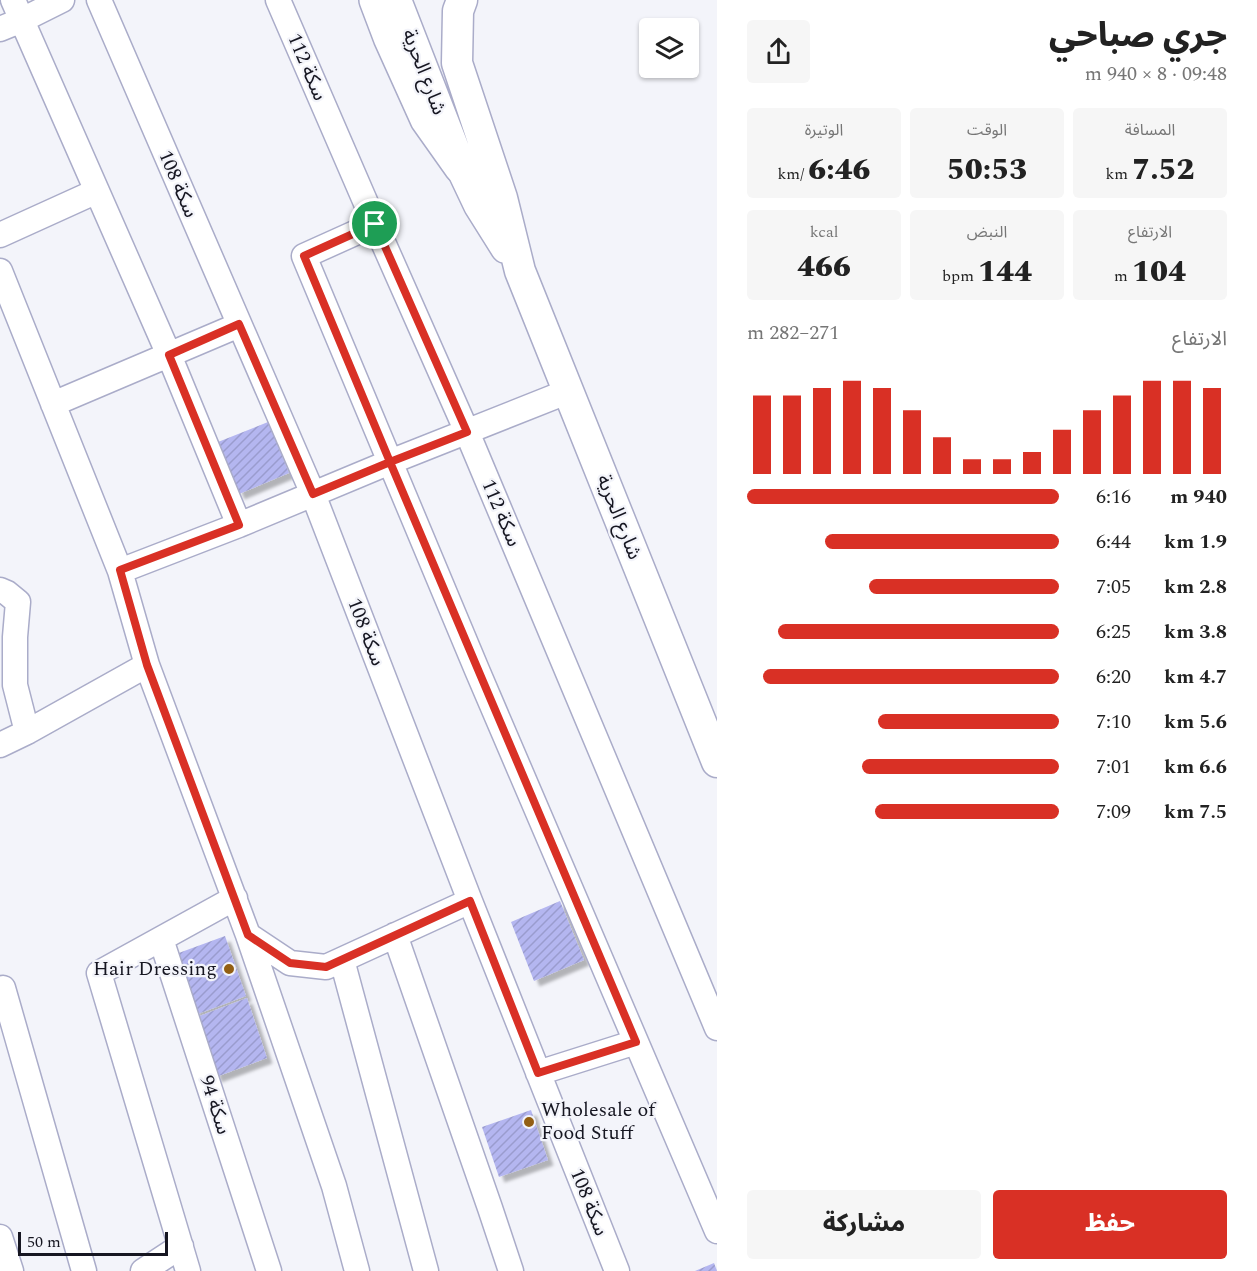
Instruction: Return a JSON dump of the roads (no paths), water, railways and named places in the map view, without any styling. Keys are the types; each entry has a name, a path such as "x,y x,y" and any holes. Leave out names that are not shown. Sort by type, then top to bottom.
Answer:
{"main road":[{"path":"376,0 427,119 461,167"}],"street":[{"path":"62,0 12,16 97,191 169,355 239,525"},
{"name":"سكة 108","path":"99,0 313,494 470,901 617,1271"},
{"name":"سكة 112","path":"278,0 467,432 717,1028"},
{"name":"شارع الحرية","path":"396,0 461,167 479,205 520,271"},
{"name":"شارع الحرية","path":"462,0 458,12 457,63 502,198 520,271 717,762"},
{"path":"0,235 97,191"},
{"path":"375,224 304,256 717,1231"},
{"path":"0,271 120,570 147,665 235,898 334,1186 357,1271"},
{"path":"53,404 239,324"},
{"path":"120,570 239,525 390,462 569,392"},
{"path":"0,590 18,602 15,685 27,732"},
{"path":"0,745 147,665"},
{"path":"188,1271 99,973 235,898"},
{"path":"248,935 290,963 326,967 470,901"},
{"path":"395,935 511,1271"},
{"name":"سكة 94","path":"161,939 269,1271"},
{"path":"342,960 426,1271"},
{"path":"3,988 84,1271"},
{"path":"538,1073 636,1042"},
{"path":"0,1237 11,1271"},
{"path":"142,1271 181,1246"}],"place":[{"name":"Hair Dressing","path":"229,969"},
{"name":"Wholesale of Food Stuff","path":"529,1122"}]}
